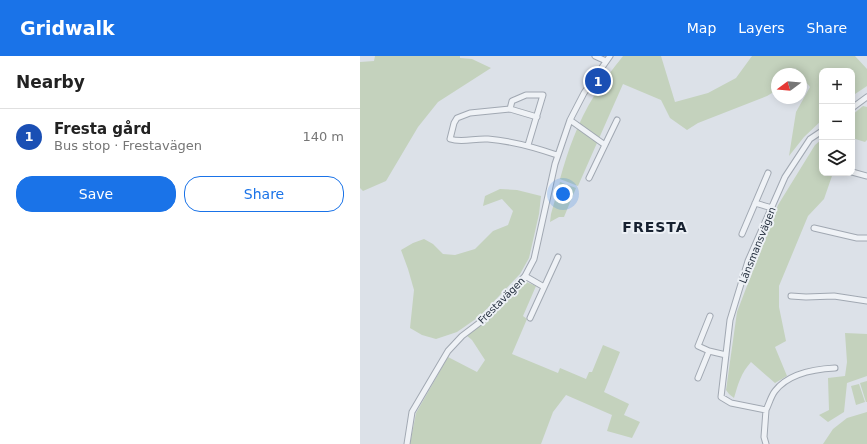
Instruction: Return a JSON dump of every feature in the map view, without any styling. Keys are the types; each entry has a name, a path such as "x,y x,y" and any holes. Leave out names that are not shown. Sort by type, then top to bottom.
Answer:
{"street":[{"path":"595,56 608,58"},
{"name":"Frestavägen","path":"407,444 412,412 448,351 462,336 487,317 526,276 534,259 557,155 570,120 584,93 608,58"},
{"path":"510,109 512,101 526,95 543,95 538,116 528,145"},
{"path":"855,106 867,97"},
{"path":"538,116 510,109 470,113 457,118 450,139 456,141 486,139 528,145 557,155"},
{"path":"570,120 605,145"},
{"path":"589,178 617,120"},
{"name":"Länsmansvägen","path":"766,410 731,403 721,397 730,320 748,261 785,177 810,139 819,133"},
{"path":"742,234 768,173"},
{"path":"855,173 867,176"},
{"path":"755,203 772,208"},
{"path":"814,228 857,238 867,238"},
{"path":"530,318 558,257"},
{"path":"526,276 544,287"},
{"path":"791,296 834,296 867,301"},
{"path":"710,316 698,346 726,355"},
{"path":"698,378 708,350"},
{"path":"766,444 764,437 766,410 775,391 786,380 819,369 835,368"}],"green space":[{"path":"375,56 460,56 460,58 472,59 491,68 438,102 418,127 386,181 363,191 360,188 360,62 374,61"},
{"path":"623,56 661,56 675,102 708,93 736,78 752,56 855,56 867,69 867,86 855,94 855,68 819,68 819,123 804,137 789,156 796,112 800,104 807,104 807,92 810,87 807,83 807,68 771,68 771,94 698,123 687,130 670,118 661,100 623,84 578,186 560,179 578,126 600,86"},
{"path":"863,106 867,107 867,140 865,142 855,139 855,113"},
{"path":"819,142 819,176 832,176 824,199 808,216 779,286 779,307 786,341 775,347 787,376 775,383 751,362 738,383 734,398 726,390 737,312 778,205 815,145"},
{"path":"560,182 576,188 564,217 559,217 550,222 551,214"},
{"path":"500,189 517,190 541,196 539,214 529,258 520,274 480,316 457,332 436,339 422,335 410,328 414,290 401,250 424,239 433,244 443,254 455,255 475,249 493,231 508,225 513,211 502,199 483,206 485,196"},
{"path":"524,281 536,286 523,316 527,319 512,354 558,373 560,368 586,379 589,372 592,372 603,345 620,352 604,392 629,404 624,415 640,422 632,438 607,431 612,415 566,395 553,412 541,444 410,444 416,413 448,357 477,372 485,360 472,340 466,335 488,318"},
{"path":"845,333 867,334 867,376 847,383 844,412 828,422 819,415 829,410 828,378 845,376 847,362"},
{"path":"867,381 867,402 866,402 860,383"},
{"path":"859,384 865,402 856,405 851,386"},
{"path":"867,412 867,444 823,444 833,429 847,418"}],"place":[{"name":"Fresta gård","path":"598,81"}],"district":[{"name":"FRESTA","path":"655,227"}]}
